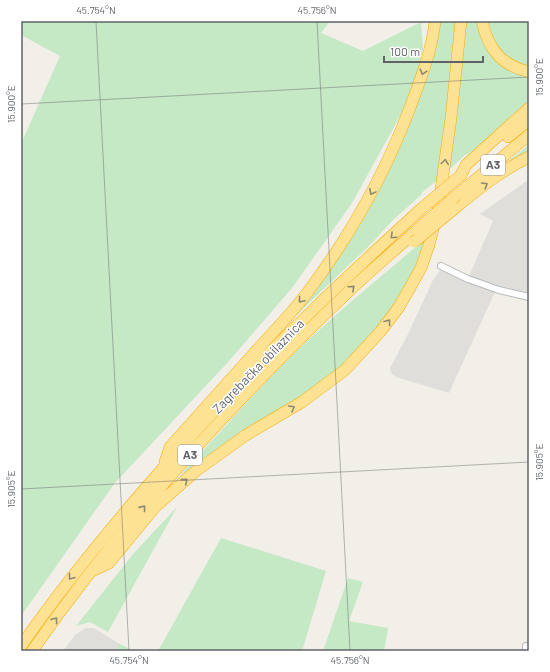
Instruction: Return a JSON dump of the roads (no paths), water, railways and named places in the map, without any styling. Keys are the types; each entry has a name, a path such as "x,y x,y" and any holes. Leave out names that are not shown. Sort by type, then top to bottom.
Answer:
{"highway":[{"path":"164,466 170,447 307,293 357,218 389,158 405,123 434,37 435,21"},
{"path":"92,571 109,563 155,507 196,471 246,435 302,402 345,370 380,332 400,307 421,268 429,246 438,210 451,118 461,21"},
{"path":"482,21 488,42 500,57 513,67 529,72"},
{"path":"461,175 466,165 529,108"},
{"name":"Zagrebačka obilaznica","path":"21,646 53,600 95,546 164,466 242,380 316,306 421,209 529,120"},
{"name":"Zagrebačka obilaznica","path":"32,651 92,571 150,499 250,389 348,292 457,195 529,135"},
{"path":"396,249 414,242 476,190 529,157"}],"street":[{"path":"441,266 468,279 499,290 529,297"}]}
